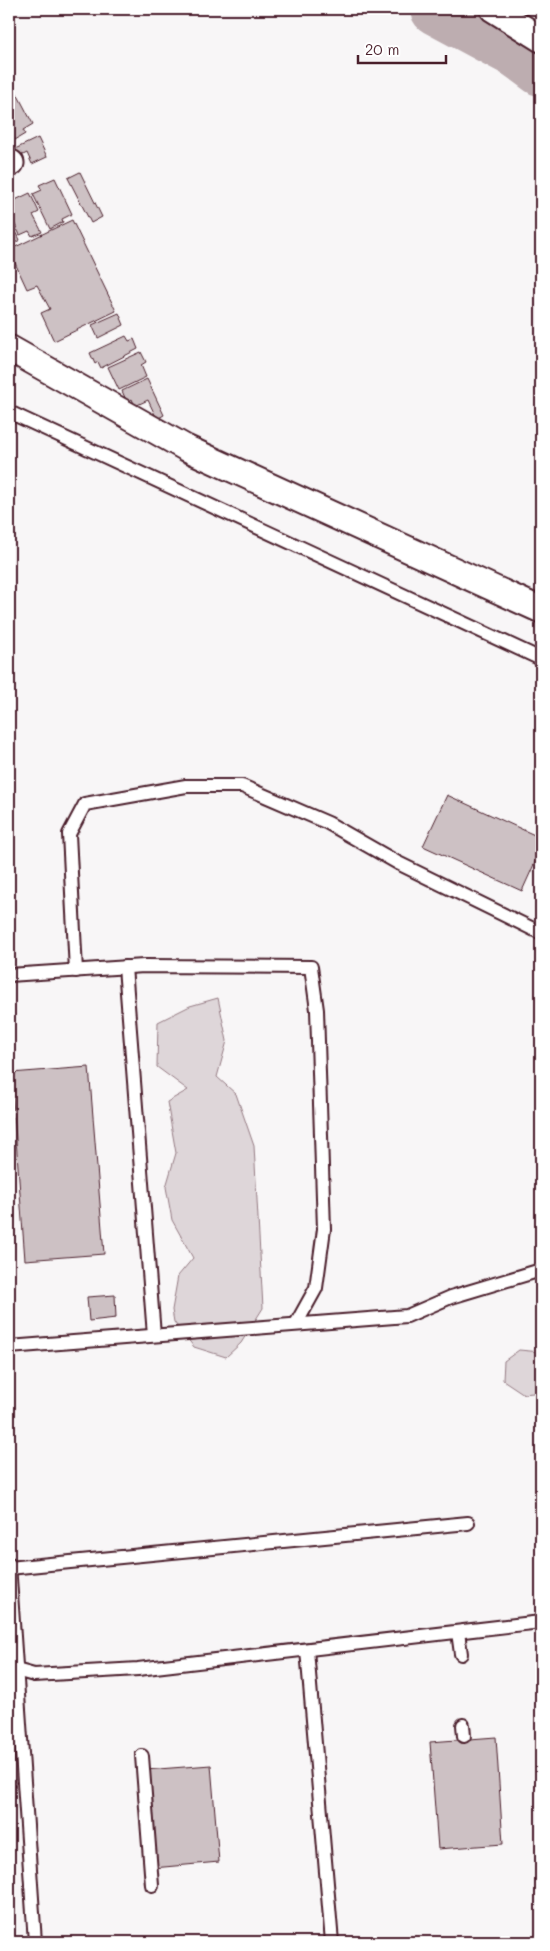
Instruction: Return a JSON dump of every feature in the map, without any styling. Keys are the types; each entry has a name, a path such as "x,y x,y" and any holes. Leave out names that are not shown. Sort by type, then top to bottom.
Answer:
{"street":[{"path":"493,9 541,39"},
{"path":"9,348 186,448 541,610"}],"lane":[{"path":"9,412 541,658"},
{"path":"76,971 69,834 85,804 186,786 242,786 328,823 398,863 541,933"},
{"path":"125,967 154,1335"},
{"path":"9,976 125,967 310,967 317,1010 324,1229 316,1288 296,1324"},
{"path":"9,1347 407,1316 451,1297 541,1270"},
{"path":"9,1568 468,1523"},
{"path":"9,1564 12,1670 35,1942"},
{"path":"12,1670 34,1675 138,1669 541,1622"},
{"path":"458,1632 461,1654"},
{"path":"307,1650 332,1942"},
{"path":"142,1756 152,1885"}],"shaded area":[{"path":"218,998 227,1041 217,1077 236,1094 254,1146 263,1308 241,1343 226,1357 194,1347 174,1322 172,1310 178,1276 193,1258 172,1220 166,1187 176,1153 167,1102 188,1090 157,1067 158,1022 190,1006"},
{"path":"519,1350 541,1352 541,1392 524,1394 503,1380 504,1361"}],"building":[{"path":"13,86 33,124 23,130 25,134 15,140 9,129 9,88"},
{"path":"38,138 47,157 32,164 27,153 19,157 15,149"},
{"path":"80,172 102,217 91,223 68,178"},
{"path":"55,178 72,214 62,219 63,222 50,229 33,194 42,190 39,185"},
{"path":"30,193 39,212 33,215 42,232 32,236 29,231 20,235 9,212 9,203"},
{"path":"9,216 20,240 9,246"},
{"path":"72,220 116,311 54,341 41,313 50,309 37,285 27,289 9,250"},
{"path":"119,313 124,325 98,338 92,325"},
{"path":"126,336 129,341 134,339 138,349 101,368 98,362 95,364 90,353"},
{"path":"141,352 146,362 141,365 146,377 119,390 108,367"},
{"path":"147,379 164,415 157,419 148,400 135,406 132,399 127,402 122,391"},
{"path":"447,795 541,838 541,849 522,891 423,846"},
{"path":"89,1067 104,1254 25,1260 11,1073"},
{"path":"115,1295 116,1318 89,1321 87,1297"},
{"path":"496,1737 503,1844 438,1849 430,1742"},
{"path":"211,1765 219,1862 153,1868 145,1770"}],"waterway":[{"path":"436,9 518,53 541,70"}]}
